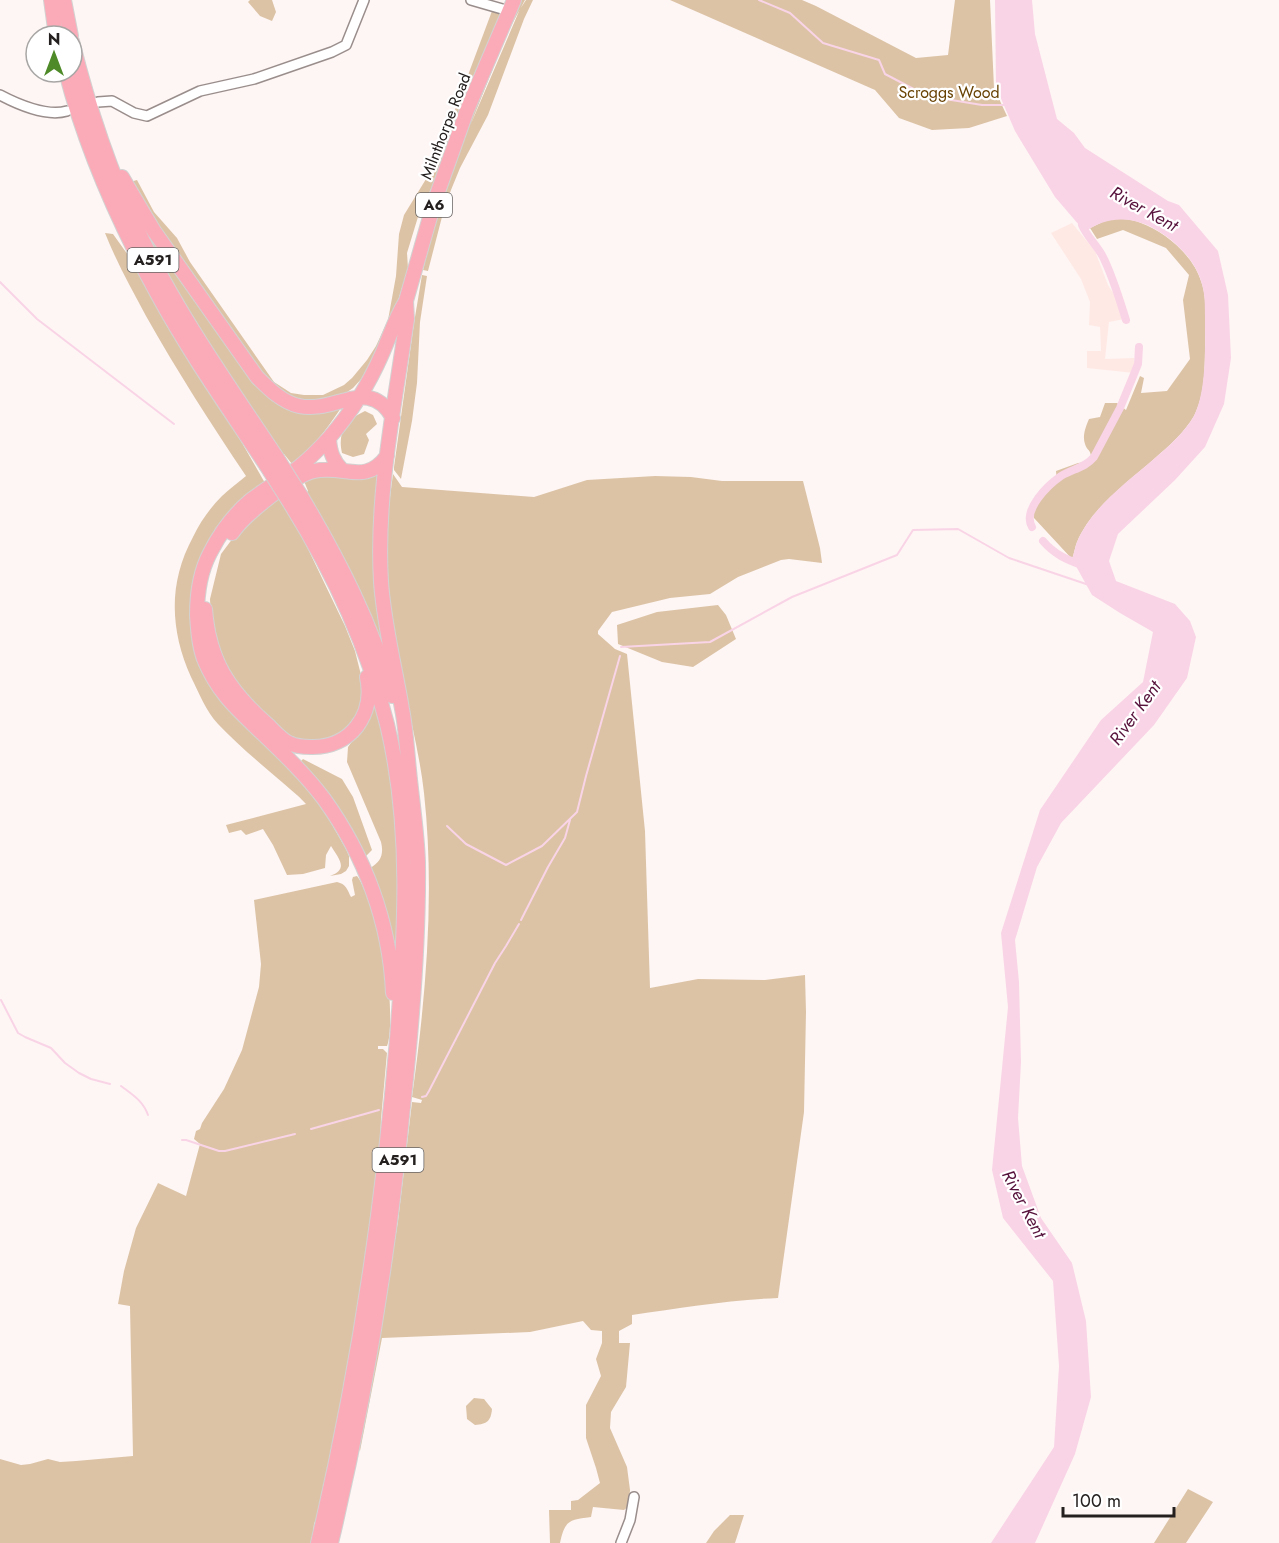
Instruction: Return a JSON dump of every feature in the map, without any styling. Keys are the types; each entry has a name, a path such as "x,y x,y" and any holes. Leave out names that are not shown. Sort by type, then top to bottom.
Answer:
{"highway":[{"path":"51,0 54,24"},
{"path":"64,0 69,24"},
{"name":"Milnthorpe Road","path":"393,418 407,319 406,301 423,237 467,110 512,6"},
{"name":"A591","path":"69,84 98,171 123,229 159,297 186,342 272,461"},
{"name":"A591","path":"83,84 107,156 138,231 168,289 296,500 336,558 368,625 392,697 409,773 416,830 417,908 410,1036 402,1118 376,1313 355,1430 331,1543"},
{"path":"107,156 154,231 257,377 272,391 282,399 298,406 315,408 358,397 371,398 385,406 393,418 381,525 381,586 403,712 409,773"},
{"name":"Milnthorpe Road","path":"358,397 383,353 398,313 406,301"},
{"path":"358,397 329,439 300,466 246,504 218,537 209,555 198,591 198,629 203,657 220,690 231,705 284,754 318,791 347,834 366,873 378,908 391,966 394,1078"},
{"path":"329,439 334,462 342,470"},
{"path":"357,631 369,685 368,705 364,717 343,740 328,746 308,747 289,744 258,716 226,680 208,638 205,610 208,584 218,554 237,526 262,503 295,479 312,471 325,469 342,470 353,474 364,473 381,465 387,456"},
{"name":"A591","path":"296,500 357,631 375,682 387,726 399,788 404,838 403,942 394,1078 384,1171 345,1415 318,1543"}],"street":[{"path":"98,102 112,101 134,113 147,116 200,91 254,79 332,52 346,45 364,0"},
{"path":"471,0 512,6"},
{"path":"0,95 34,109 62,113 67,111"},
{"path":"621,1543 630,1520 634,1497"}],"shaded area":[{"path":"1072,223 1095,251 1108,285 1119,302 1124,319 1109,322 1105,359 1134,358 1134,373 1087,368 1087,351 1101,351 1100,327 1089,325 1090,302 1081,279 1051,233"}],"green space":[{"path":"250,0 272,0 276,12 272,21 260,16 248,2"},
{"path":"522,0 525,0 520,8 526,0 533,0 488,115 451,190 428,271 423,270 425,262 422,270 441,199 480,92 516,9","holes":["520,10 470,126 507,33"]},
{"name":"Scroggs Wood","path":"670,0 802,0 916,58 948,55 955,0 990,0 994,88 1007,116 969,128 932,130 899,118 875,90"},
{"path":"495,10 500,14 500,18 443,156 434,184 421,207 407,253 408,268 398,301 373,361 353,388 340,397 328,401 297,401 272,388 186,270 130,182 137,180 154,212 177,238 190,262 274,382 291,393 323,395 344,385 352,378 376,346 388,320 396,276 399,234 404,215 434,166 492,11"},
{"path":"136,210 273,397 341,408 319,438 292,464 284,454 281,456 189,316 156,257"},
{"path":"1123,218 1150,227 1168,238 1185,254 1197,271 1203,288 1205,304 1204,381 1198,408 1186,428 1101,507 1084,529 1072,559 1034,518 1037,502 1052,485 1057,483 1056,471 1088,462 1091,458 1084,441 1085,431 1089,419 1100,417 1105,403 1117,403 1126,410 1140,376 1144,378 1141,393 1167,391 1190,359 1183,300 1189,275 1166,248 1123,230 1097,239 1090,228 1109,219"},
{"path":"105,233 113,234 133,262 224,410 265,483 228,515 208,541 195,577 190,615 293,768 319,802 349,856 349,866 341,874 330,876 341,867 331,846 326,855 325,868 303,874 287,875 263,829 246,835 241,830 229,833 226,825 306,804 239,745 214,719 191,677 179,642 175,607 176,589 185,554 209,510 246,476 158,337 124,275"},
{"path":"422,275 427,276 420,322 417,383 401,479 394,467"},
{"path":"365,411 373,415 377,424 366,434 369,440 364,454 353,457 342,453 341,439 345,427 353,418"},
{"path":"378,473 384,650 305,494 308,491 304,481 333,474 362,479"},
{"path":"393,474 402,487 534,497 587,480 655,476 722,481 803,481 820,548 822,563 781,560 738,577 710,594 670,598 612,612 598,631 598,634 615,649 627,654 645,831 650,988 698,979 765,980 805,975 804,1112 778,1298 723,1302 632,1315 632,1324 619,1331 619,1343 630,1343 626,1387 611,1412 610,1428 627,1467 630,1490 629,1506 624,1510 593,1507 591,1517 573,1520 566,1525 560,1543 550,1543 549,1510 571,1510 571,1501 578,1500 600,1483 586,1438 586,1405 601,1376 596,1359 602,1343 602,1331 591,1330 583,1321 530,1332 382,1338 360,1451 359,1449 398,1221 412,1102 421,1103 422,1100 412,1097 425,983 429,907 424,793 397,652 389,591 387,538"},
{"path":"278,498 284,507 287,505 345,626 355,651 365,691 365,699 350,728 320,743 291,738 261,713 229,676 211,624 210,599 221,554 242,526"},
{"path":"718,605 726,615 736,639 693,667 662,662 618,644 617,625 657,612"},
{"path":"373,701 376,701 388,757 399,833 398,966 370,868 381,857 381,842 347,762 348,747 365,724"},
{"path":"303,759 342,779 353,797 372,850 366,856 363,856 327,794 301,761"},
{"path":"357,876 370,906 387,968 390,1030 387,1046 378,1046 378,1049 383,1049 387,1053 379,1175 349,1377 314,1524 312,1543 0,1543 0,1459 21,1465 48,1459 60,1462 133,1456 130,1306 118,1304 124,1271 136,1228 158,1183 186,1196 200,1144 194,1139 196,1131 200,1129 224,1089 242,1050 259,987 261,964 254,900 337,882 347,889 351,897 355,895 352,880"},
{"path":"474,1398 484,1399 492,1409 491,1416 483,1424 475,1425 467,1419 466,1406"},
{"path":"1188,1489 1213,1502 1186,1543 1154,1543"},
{"path":"730,1515 744,1515 735,1543 706,1543 714,1531"}],"water":[{"name":"River Kent","path":"995,0 1032,0 1035,34 1057,119 1074,133 1085,148 1168,201 1179,205 1218,251 1228,295 1231,358 1224,404 1205,447 1175,480 1118,534 1109,561 1116,581 1175,604 1190,621 1196,637 1187,678 1154,725 1061,823 1037,867 1015,940 1019,982 1021,1062 1018,1118 1022,1166 1041,1218 1072,1263 1086,1321 1091,1397 1075,1454 1035,1543 991,1543 1054,1447 1059,1366 1053,1281 1003,1218 992,1170 1008,1007 1001,933 1040,810 1101,720 1143,682 1153,632 1092,595 1072,559 1083,529 1091,518 1121,487 1171,444 1194,416 1203,381 1205,308 1198,273 1182,250 1168,238 1145,224 1127,220 1101,223 1085,232 1055,197 1015,131 996,87"}],"waterway":[{"path":"759,0 790,13 823,43 879,60 885,74 927,96 982,105 1006,105"},
{"path":"1082,225 1107,265 1126,320"},
{"path":"0,282 37,319 174,424"},
{"path":"1032,527 1030,513 1043,492 1061,476 1083,466 1094,457 1120,408 1134,374 1138,364 1139,347"},
{"path":"621,647 710,642 792,597 897,555 913,530 958,529 1009,558 1089,585"},
{"path":"1043,541 1061,556 1082,565"},
{"path":"447,826 466,844 506,865 542,846 577,812 620,656"},
{"path":"521,920 565,838 570,820"},
{"path":"422,1097 426,1096 429,1091 495,963 519,924"},
{"path":"1,1000 18,1033 51,1048 65,1063 79,1073 110,1084"},
{"path":"121,1086 140,1102 148,1115"},
{"path":"311,1129 379,1110"},
{"path":"182,1140 225,1151 295,1134"}]}
